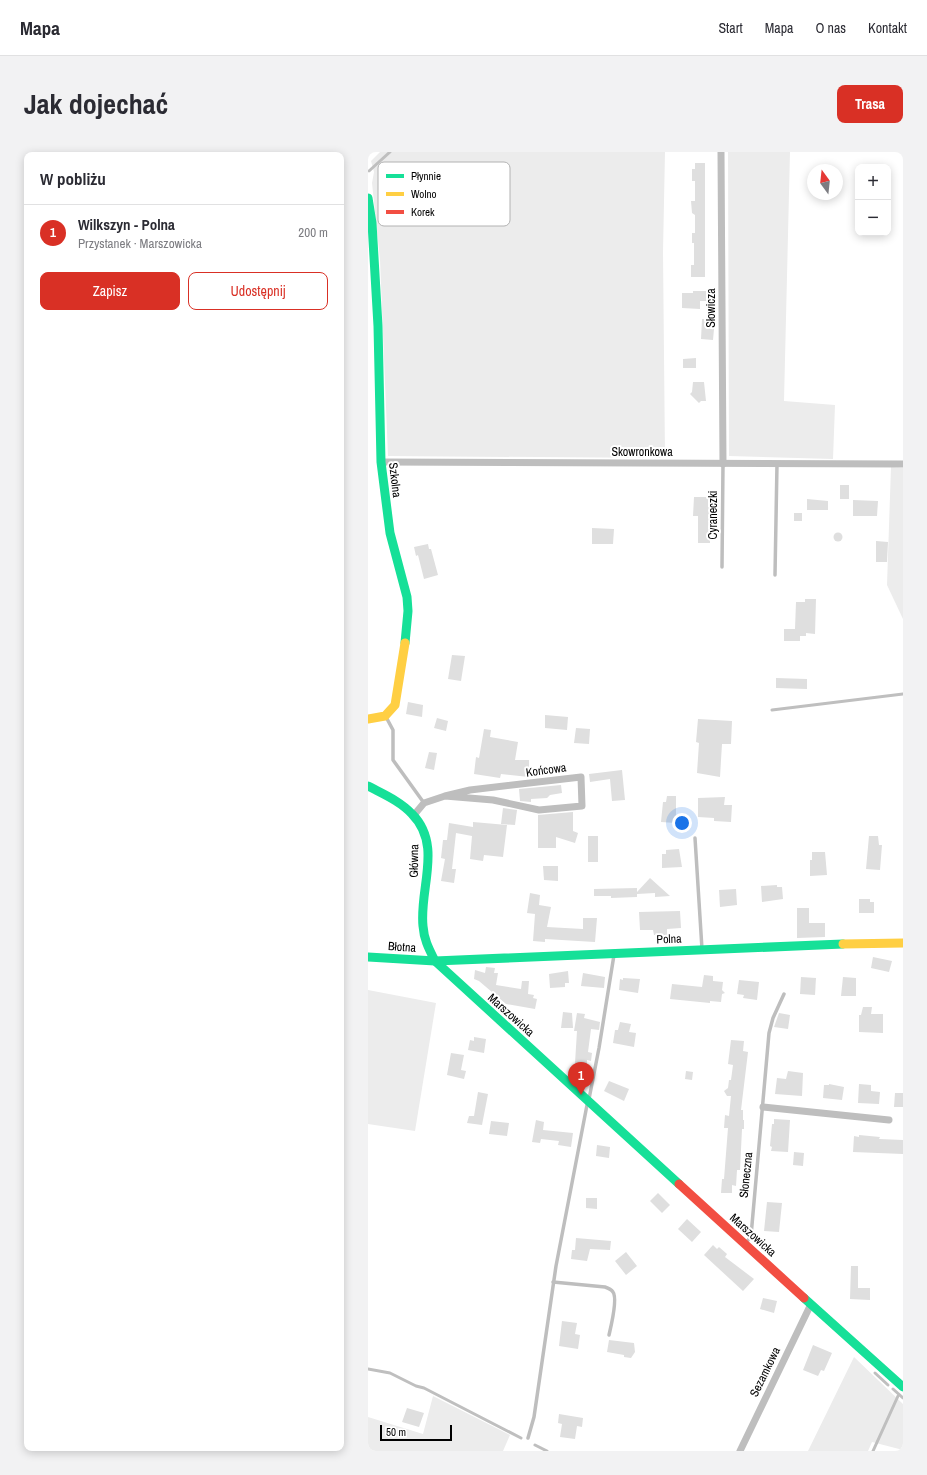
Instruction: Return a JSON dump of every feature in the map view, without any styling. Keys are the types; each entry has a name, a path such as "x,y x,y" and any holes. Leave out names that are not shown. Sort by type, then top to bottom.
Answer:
{"street":[{"name":"Słowicza","path":"721,152 723,464"},
{"name":"Szkolna","path":"368,198 372,224 378,326 380,462 390,533 407,597 408,611 405,648 397,696 395,705 385,716"},
{"name":"Skowronkowa","path":"380,462 903,464"},
{"path":"368,719 385,716"},
{"name":"Końcowa","path":"424,802 445,796 470,790 581,777 582,806 539,810 492,800 445,796"},
{"name":"Główna","path":"368,786 407,808 414,815 425,832 428,847 422,930 427,949 435,961"},
{"path":"414,815 424,802"},
{"name":"Polna","path":"435,961 832,944 903,943"},
{"name":"Błotna","path":"368,957 435,961"},
{"name":"Marszowicka","path":"435,961 903,1387"},
{"path":"763,1107 889,1120"},
{"name":"Sezamkowa","path":"740,1451 811,1304"}],"lane":[{"name":"Cyraneczki","path":"722,567 723,464"},
{"path":"774,575 778,464"},
{"path":"385,716 393,730 393,760 424,802"},
{"path":"695,838 702,950"},
{"path":"528,1438 534,1417 553,1282 599,1048 614,954"},
{"name":"Słoneczna","path":"745,1243 751,1236 769,1033 772,1018 784,994"},
{"path":"553,1282 605,1287 611,1290 614,1294 615,1300 609,1335"}],"shaded area":[{"path":"380,152 665,152 663,252 665,458 388,456 380,260 372,183 374,172 371,161"},
{"path":"728,152 790,152 784,401 835,405 833,459 729,456"},
{"path":"891,467 903,468 903,619 887,585"},
{"path":"368,990 436,1003 415,1131 368,1124"},
{"path":"854,1357 903,1404 903,1450 872,1442 868,1451 808,1451"},
{"path":"433,1396 510,1435 503,1451 368,1451 368,1417 423,1434"}],"building":[{"path":"695,163 705,163 705,277 691,277 691,265 694,265 694,243 692,243 692,233 695,233 695,215 692,213 691,201 695,201 695,181 692,181 692,169 695,169"},
{"path":"693,291 706,291 706,301 700,301 700,309 682,308 682,293 693,293"},
{"path":"702,319 710,319 710,329 714,329 713,340 701,339"},
{"path":"696,358 696,368 683,368 683,359"},
{"path":"693,382 704,382 706,401 701,401 699,403 690,394 692,392"},
{"path":"840,485 849,485 849,499 840,499"},
{"path":"694,497 708,497 708,507 710,507 710,543 698,543 698,516 693,516"},
{"path":"807,499 828,501 828,510 807,510"},
{"path":"853,500 878,501 877,516 853,516"},
{"path":"794,513 802,513 802,521 794,521"},
{"path":"592,528 614,529 613,544 592,544"},
{"path":"838,532 843,537 838,542 833,537"},
{"path":"876,541 888,542 887,562 876,562"},
{"path":"428,544 429,549 431,549 438,575 424,579 418,555 416,556 414,547"},
{"path":"805,599 816,599 815,634 806,633 806,636 800,636 800,641 784,641 784,629 795,629 796,602 805,602"},
{"path":"452,655 465,656 461,681 448,679"},
{"path":"776,678 807,679 807,689 776,688"},
{"path":"408,702 423,705 422,717 406,714"},
{"path":"545,715 568,717 567,730 545,728"},
{"path":"437,718 448,721 446,731 434,728"},
{"path":"698,719 732,721 731,744 722,744 720,777 697,773 699,743 696,742"},
{"path":"576,728 590,729 589,744 574,743"},
{"path":"484,729 491,730 490,737 518,742 515,760 529,760 529,777 501,774 500,778 474,774 476,757 479,758"},
{"path":"429,752 437,753 434,770 425,768"},
{"path":"622,770 625,800 612,801 610,779 590,782 589,774"},
{"path":"561,785 562,793 550,795 547,798 531,799 531,802 520,801 519,789"},
{"path":"667,796 676,796 676,823 661,822 663,802 666,802"},
{"path":"725,797 724,805 732,805 731,822 714,821 714,818 698,817 698,798"},
{"path":"503,808 517,810 515,825 501,824"},
{"path":"573,812 573,831 578,833 575,843 556,837 556,848 538,848 538,815"},
{"path":"473,822 507,825 503,857 484,855 483,861 470,859 472,836 456,833 452,869 456,869 454,883 441,881 445,859 441,858 443,840 447,840 449,823 473,827"},
{"path":"588,836 598,836 598,862 588,862"},
{"path":"869,836 878,836 879,845 882,845 880,870 866,869"},
{"path":"679,849 682,867 662,868 662,854 666,854 666,850"},
{"path":"812,852 825,852 827,875 810,876 810,860 812,860"},
{"path":"543,866 558,866 558,881 544,880"},
{"path":"650,878 670,896 655,897 655,893 637,894 637,897 611,898 611,896 594,896 594,889 637,888 637,892"},
{"path":"777,885 777,887 782,887 783,899 762,902 761,886"},
{"path":"736,889 737,905 720,907 719,890"},
{"path":"530,893 540,895 539,905 551,907 547,927 583,929 583,918 597,918 595,942 545,939 545,942 533,941 535,914 527,913"},
{"path":"859,899 870,899 870,902 874,902 874,913 859,913"},
{"path":"797,908 809,908 809,923 825,923 825,937 797,938"},
{"path":"680,911 681,928 667,929 667,935 654,935 653,930 640,930 639,912"},
{"path":"873,957 892,961 889,972 871,968"},
{"path":"486,967 495,968 494,973 498,973 496,985 521,989 522,981 529,981 528,994 534,995 533,998 537,999 535,1009 506,1004 479,981 474,979 475,970 485,973"},
{"path":"568,971 569,983 565,983 565,987 550,988 549,974"},
{"path":"583,973 605,977 604,988 581,986"},
{"path":"704,975 713,976 713,981 723,982 722,990 725,993 722,994 721,1002 710,1001 710,1003 670,999 672,984 702,987"},
{"path":"801,977 816,978 815,995 800,994"},
{"path":"843,977 856,978 856,996 841,996"},
{"path":"623,978 640,979 638,993 619,990 620,979 623,980"},
{"path":"739,980 759,982 757,1000 743,998 744,995 737,994"},
{"path":"863,1007 872,1007 871,1014 883,1014 883,1033 859,1032 859,1015 861,1015"},
{"path":"563,1012 572,1013 573,1028 561,1028"},
{"path":"577,1013 585,1014 584,1018 600,1022 599,1030 591,1029 588,1052 592,1053 591,1061 587,1060 587,1064 575,1063 577,1031 574,1031"},
{"path":"779,1013 790,1015 788,1029 774,1027"},
{"path":"620,1022 631,1024 629,1032 636,1033 634,1047 613,1043 615,1030 618,1030"},
{"path":"474,1037 486,1039 484,1053 468,1050 470,1040 474,1041"},
{"path":"731,1040 744,1041 743,1051 748,1052 741,1110 743,1110 744,1129 742,1129 740,1170 737,1170 736,1186 732,1185 732,1193 721,1193 722,1179 724,1179 728,1128 724,1128 725,1115 729,1116 731,1096 727,1096 724,1091 728,1088 729,1080 731,1080 733,1065 728,1064"},
{"path":"451,1053 464,1055 461,1070 466,1071 464,1079 447,1075"},
{"path":"686,1071 693,1072 692,1080 685,1079"},
{"path":"788,1071 803,1073 802,1096 775,1094 777,1078 786,1079"},
{"path":"609,1081 629,1089 624,1101 604,1091"},
{"path":"829,1084 844,1087 842,1100 823,1098 824,1085"},
{"path":"859,1084 871,1085 871,1091 880,1092 879,1104 858,1103"},
{"path":"478,1092 488,1094 482,1125 467,1123 469,1116 474,1116"},
{"path":"895,1093 903,1093 903,1107 894,1107"},
{"path":"774,1119 790,1120 788,1152 771,1151 772,1124 774,1124"},
{"path":"536,1120 544,1122 543,1130 573,1133 571,1147 558,1145 559,1141 541,1139 540,1143 532,1142"},
{"path":"491,1121 509,1123 507,1136 489,1134"},
{"path":"859,1135 880,1137 879,1139 903,1140 903,1154 853,1152 854,1136 859,1137"},
{"path":"597,1145 610,1147 609,1158 596,1156"},
{"path":"794,1152 804,1153 803,1166 793,1165"},
{"path":"658,1193 670,1205 662,1213 650,1201"},
{"path":"586,1198 597,1198 597,1209 586,1208"},
{"path":"767,1202 782,1203 779,1232 764,1231"},
{"path":"687,1219 701,1232 692,1242 678,1229"},
{"path":"576,1238 611,1241 610,1250 590,1249 587,1261 571,1259 572,1250 575,1250"},
{"path":"713,1245 717,1249 719,1247 727,1254 725,1257 754,1279 743,1291 704,1255"},
{"path":"626,1252 637,1266 626,1275 615,1261"},
{"path":"851,1266 858,1266 858,1288 870,1288 870,1300 850,1299"},
{"path":"763,1298 777,1301 774,1313 760,1309"},
{"path":"562,1321 577,1323 575,1334 580,1335 578,1349 559,1346"},
{"path":"609,1340 634,1343 635,1352 631,1358 624,1357 624,1355 607,1352"},
{"path":"813,1345 832,1353 824,1371 821,1370 818,1376 803,1370"},
{"path":"407,1408 424,1413 419,1427 402,1422"},
{"path":"559,1414 583,1418 582,1427 577,1426 575,1439 560,1437 562,1424 558,1423"}],"waterway":[{"path":"379,162 390,152"},
{"path":"369,171 378,163"},
{"path":"772,710 903,694"},
{"path":"368,1369 390,1373 416,1386 424,1388 521,1438"},
{"path":"875,1373 888,1385"},
{"path":"893,1389 903,1398"},
{"path":"873,1451 898,1396"},
{"path":"535,1445 547,1451"}],"traffic: fast":[{"path":"368,198 372,223 378,326 381,462 390,533 407,597 408,611 405,643"},
{"path":"368,786 391,798 407,809 421,826 426,839 428,868 424,897 423,926 426,940 435,961 679,1184"},
{"path":"368,957 435,961 843,944"},
{"path":"804,1298 903,1387"}],"traffic: slow":[{"path":"368,719 385,716 395,705 405,643"},
{"path":"843,944 903,943"}],"traffic: jam":[{"path":"679,1184 804,1298"}],"place":[{"name":"Wilkszyn - Polna","path":"581,1095"}]}
